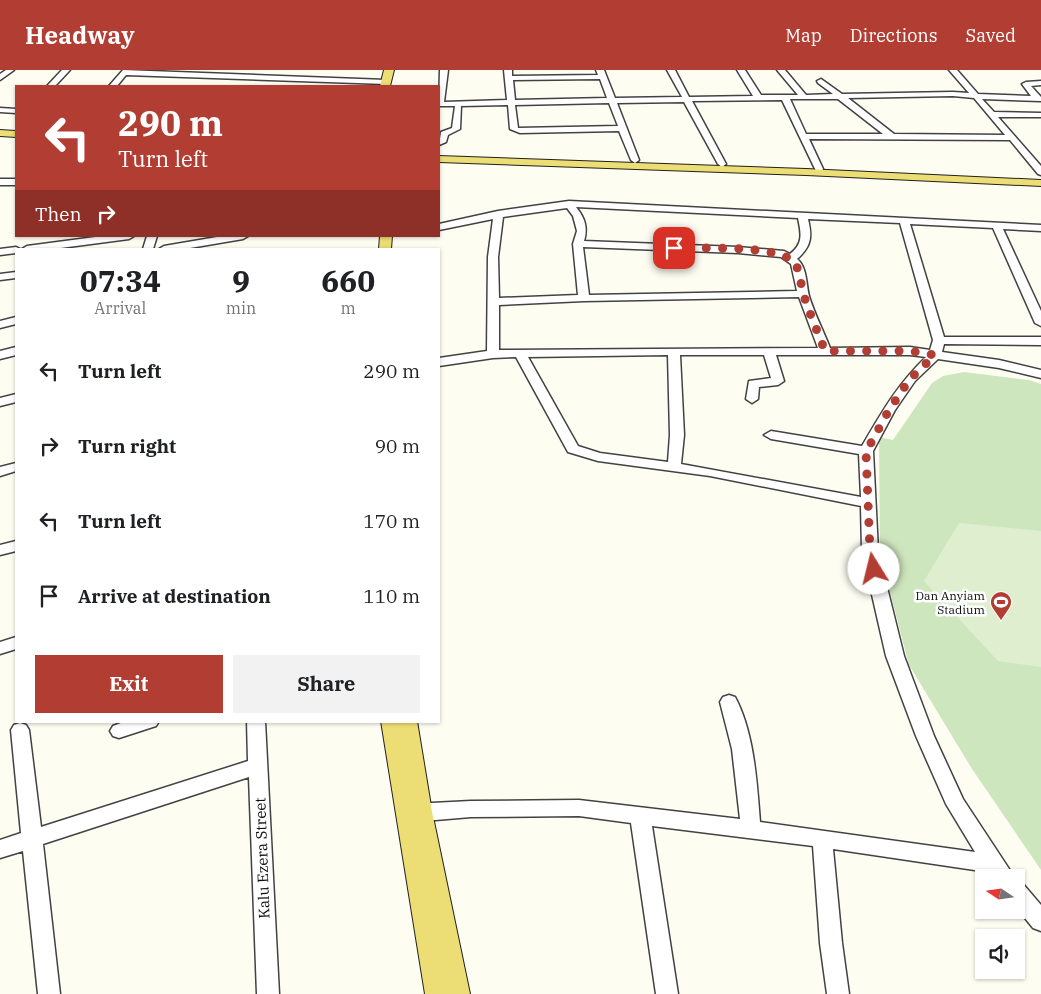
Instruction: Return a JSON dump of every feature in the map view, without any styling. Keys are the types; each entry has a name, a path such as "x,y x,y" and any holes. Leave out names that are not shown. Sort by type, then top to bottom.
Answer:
{"main road":[{"path":"375,84 378,70"},
{"path":"385,84 389,70"},
{"path":"0,135 15,136"},
{"path":"440,157 635,160 1041,183"},
{"path":"440,157 819,169 1041,179"},
{"path":"392,723 456,994"},
{"path":"406,723 414,813 439,994"}],"street":[{"path":"0,78 10,70"},
{"path":"52,85 66,70"},
{"path":"293,82 301,70"},
{"path":"440,97 444,70"},
{"path":"671,70 722,164"},
{"path":"741,70 759,98"},
{"path":"781,70 806,98"},
{"path":"953,70 1041,172"},
{"path":"114,85 126,71 293,82 385,84"},
{"path":"623,128 514,129 508,74 602,74 612,101 623,128 635,160"},
{"path":"177,85 186,75"},
{"path":"213,85 219,76"},
{"path":"821,81 892,137"},
{"path":"1039,99 1026,84 1041,83"},
{"path":"440,104 953,94 1039,99"},
{"path":"785,98 819,169"},
{"path":"440,142 444,134 456,129 458,107"},
{"path":"0,110 15,111"},
{"path":"992,114 1041,115"},
{"path":"804,136 1013,138"},
{"path":"0,182 15,182"},
{"path":"569,204 578,216 582,231 578,244 584,298"},
{"path":"440,227 498,214 569,204 589,204 1041,228"},
{"path":"493,354 493,257 498,214"},
{"path":"791,258 804,249 807,243 802,215"},
{"path":"904,220 937,347"},
{"path":"996,225 1041,323"},
{"path":"35,248 121,237"},
{"path":"170,248 237,237"},
{"path":"578,244 745,250 784,254 796,263 802,282 803,294 825,351"},
{"path":"0,252 15,250"},
{"path":"0,277 15,275"},
{"path":"494,302 584,298 803,294"},
{"path":"0,324 15,320"},
{"path":"440,362 493,354 910,351 937,347 1041,341"},
{"path":"937,347 1041,374"},
{"path":"937,347 910,379 889,410 866,452 870,551 895,656 925,736 956,804 999,869"},
{"path":"0,355 15,351"},
{"path":"752,399 753,384 778,381 769,351"},
{"path":"674,352 677,426 674,466"},
{"path":"520,354 573,449 598,457 674,466 869,503"},
{"path":"0,402 15,398"},
{"path":"771,435 866,452"},
{"path":"0,472 15,467"},
{"path":"0,550 15,546"},
{"path":"0,648 15,643"},
{"path":"729,702 740,733 747,779 751,829"},
{"path":"119,731 144,723"},
{"name":"Kalu Ezera Street","path":"256,723 268,994"},
{"path":"20,730 49,994"},
{"path":"0,849 258,766"},
{"path":"414,813 471,809 579,808 822,838 989,869"},
{"path":"640,815 667,994"},
{"path":"822,838 831,943 838,994"},
{"path":"1025,902 1041,921"}],"green space":[{"path":"964,372 1029,380 1041,384 1041,870 972,769 909,665 880,554 879,437 893,440 932,383 943,376"},
{"name":"Dan Anyiam Stadium","path":"959,523 1041,531 1041,667 998,661 924,581"}],"place":[{"name":"Dan Anyiam Stadium","path":"1001,621"}],"route":[{"path":"674,248 768,252 784,254 791,258 796,263 809,313 825,351 910,351 935,355 910,379 889,410 866,452 870,551 874,569"}]}
